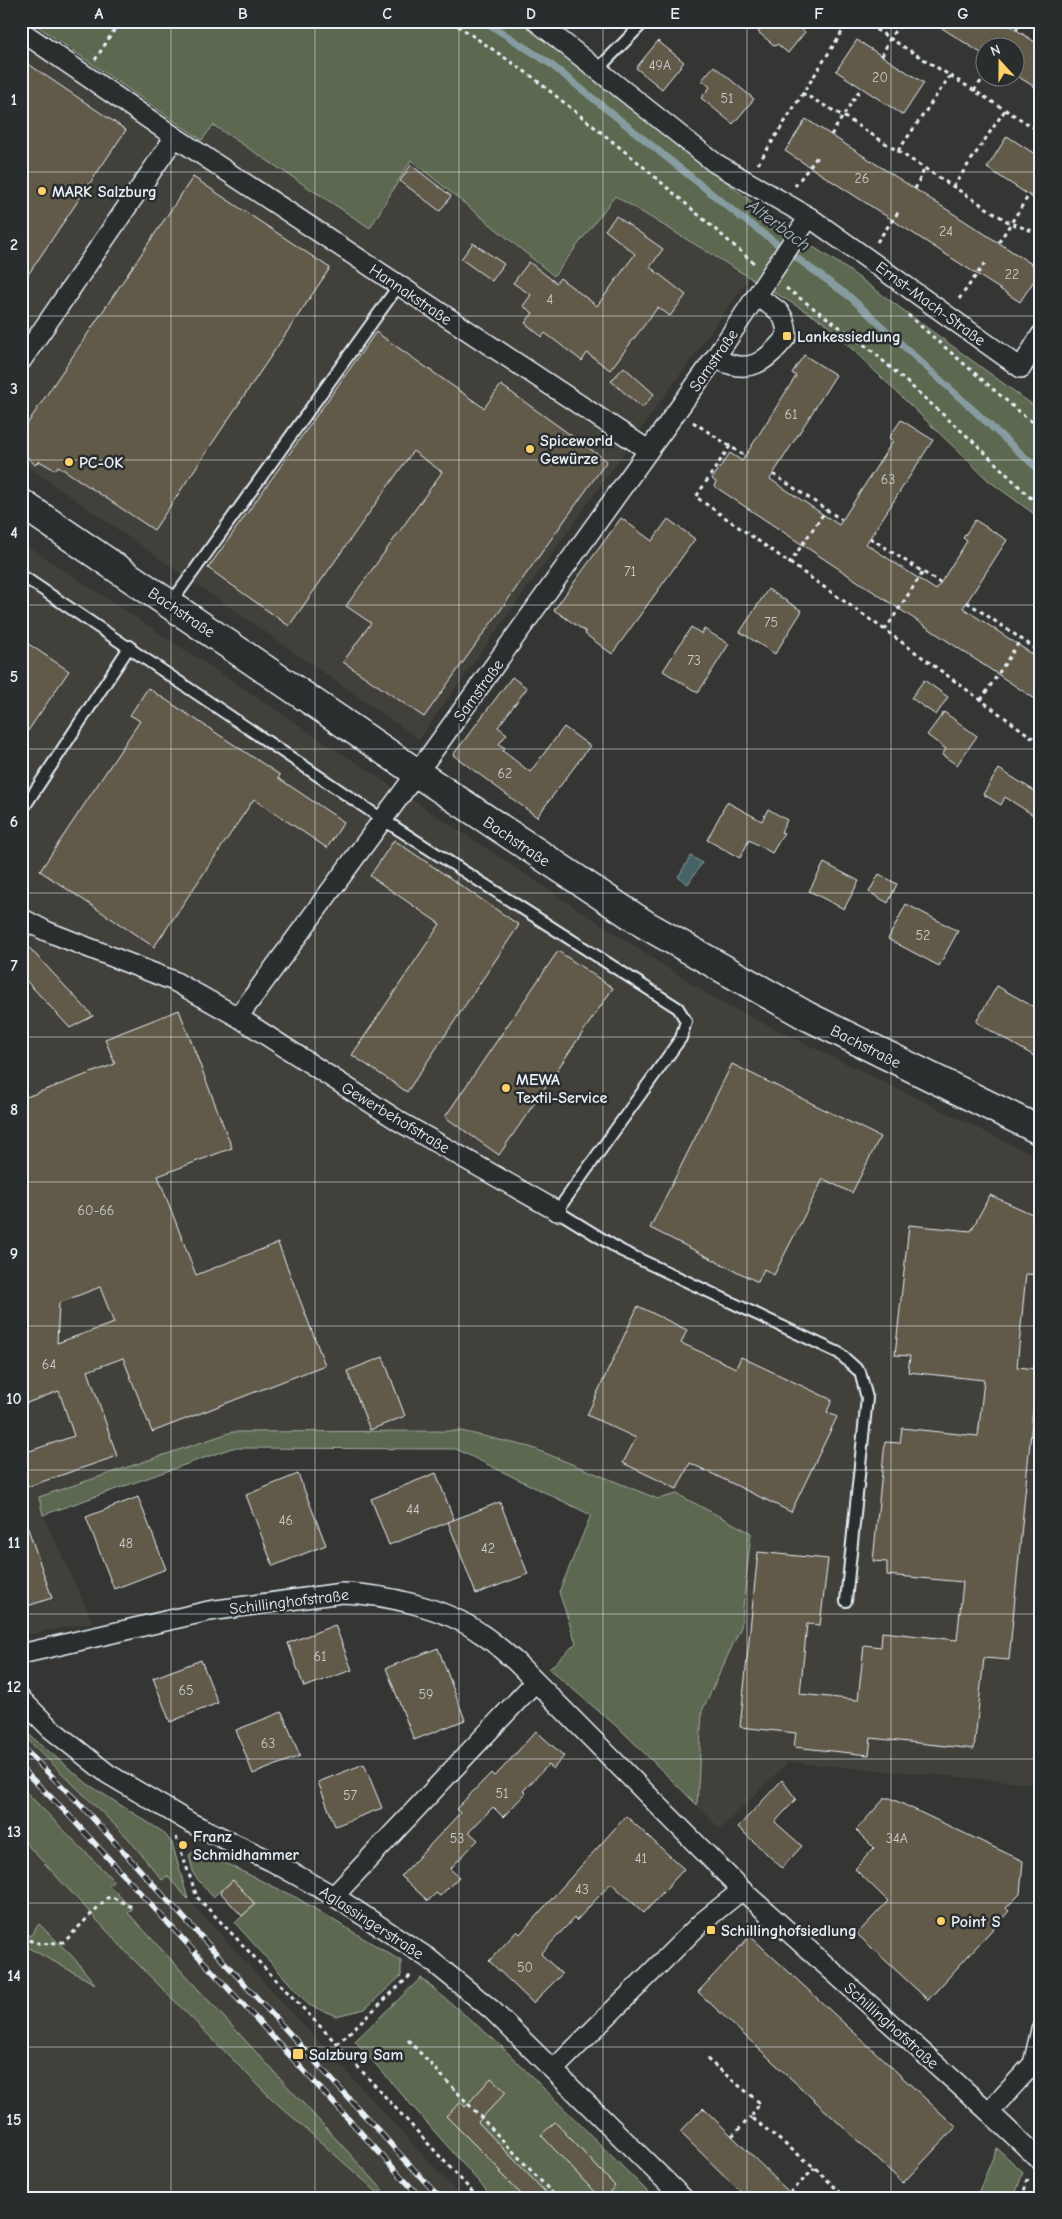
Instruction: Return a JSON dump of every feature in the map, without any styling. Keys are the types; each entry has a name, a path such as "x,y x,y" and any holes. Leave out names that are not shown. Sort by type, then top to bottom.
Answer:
{"street":[{"path":"536,21 715,163 809,217"},
{"name":"Hannakstraße","path":"21,31 175,137 648,450"},
{"path":"21,361 175,137"},
{"name":"Samstraße","path":"416,774 715,358 756,297 766,270 809,217"},
{"name":"Ernst-Mach-Straße","path":"809,217 1021,368 1041,335"},
{"path":"715,358 729,365 748,366 771,356 787,336 786,321 776,308 756,297"},
{"name":"Bachstraße","path":"21,503 416,774 646,925 807,1016 1041,1131"},
{"path":"238,1017 416,774"},
{"name":"Gewerbehofstraße","path":"21,918 46,931 174,981 238,1017 402,1123 557,1211"},
{"name":"Schillinghofstraße","path":"21,1654 209,1611 342,1594 356,1594 436,1609 479,1632 516,1662 742,1890 990,2112 1041,2162"},
{"path":"334,1896 535,1682"},
{"name":"Aglassingerstraße","path":"21,1699 51,1729 108,1774 191,1823 271,1861 334,1896 428,1958 492,2010 684,2198"},
{"path":"554,2069 701,1923 742,1890"},
{"path":"990,2112 1033,2064 1041,2030"}],"lane":[{"path":"596,70 645,21"},
{"path":"170,604 398,285"},
{"path":"21,575 130,646 382,819 678,1008 686,1021 681,1038 557,1211 622,1251 840,1352 860,1372 867,1398 846,1601"},
{"path":"21,812 130,646"}],"path":[{"path":"84,74 92,65 120,21"},
{"path":"451,21 530,75 639,163 766,270"},
{"path":"752,172 849,21"},
{"path":"862,21 1041,132"},
{"path":"882,56 890,38 902,21"},
{"path":"1016,30 1022,21"},
{"path":"898,151 950,76"},
{"path":"831,135 862,88"},
{"path":"802,93 843,116 1010,223 1041,234"},
{"path":"953,187 1005,110"},
{"path":"790,192 817,157"},
{"path":"915,189 925,168"},
{"path":"998,242 1029,195"},
{"path":"868,258 899,211"},
{"path":"955,306 985,262"},
{"path":"785,287 871,350 977,445 1041,508"},
{"path":"905,312 1024,416 1041,428"},
{"path":"676,412 745,456"},
{"path":"730,446 696,497 885,630 1041,744"},
{"path":"773,474 842,520"},
{"path":"790,564 826,510"},
{"path":"870,538 940,583"},
{"path":"885,630 923,572"},
{"path":"967,602 1036,649"},
{"path":"981,700 1021,639"},
{"path":"168,1832 185,1841"},
{"path":"176,1837 197,1897 337,2044 478,2198"},
{"path":"21,1938 42,1944 64,1942 107,1898 112,1897 134,1908"},
{"path":"337,2044 428,1958"},
{"path":"408,2040 557,2198"},
{"path":"708,2059 760,2103 751,2117 732,2136"},
{"path":"751,2117 815,2168 846,2198"},
{"path":"790,2193 815,2168"}],"shaded area":[{"path":"21,21 30,21 202,140 213,125 370,228 411,160 554,276 615,196 749,278 419,739 21,462"},
{"path":"21,542 716,1000 1041,1159 1041,1784 788,1762 720,1829 697,1805 702,1711 741,1627 677,1495 659,1499 530,1447 461,1431 232,1432 39,1497 43,1515 93,1622 21,1636"},
{"path":"21,1733 129,1839 162,1879 167,1876 462,2198 21,2198"}],"green space":[{"path":"30,21 523,21 786,229 847,269 1041,411 1041,519 989,481 825,323 615,196 554,276 411,160 370,228 213,125 202,140"},
{"path":"461,1431 530,1447 658,1499 677,1494 751,1533 741,1627 702,1711 697,1805 621,1730 549,1669 576,1643 559,1592 591,1515 456,1449 232,1448 43,1515 39,1497 232,1432"},
{"path":"21,1728 89,1785 163,1832 172,1843 188,1899 167,1876 162,1880 129,1839 21,1733"},
{"path":"21,1787 114,1881 109,1885 132,1909 128,1913 383,2190 378,2193 272,2099 132,1958 21,1838"},
{"path":"196,1849 297,1898 401,1961 401,1976 365,2009 336,2016 309,2005 235,1923 255,1904 233,1880 213,1897 194,1875 189,1855"},
{"path":"39,1924 72,1956 95,1984 27,1947 25,1938 21,1936 21,1929 30,1936"},
{"path":"421,1978 498,2043 654,2198 493,2198 355,2041"},
{"path":"997,2148 1023,2172 1014,2198 976,2198"}],"water":[{"path":"691,856 702,863 688,884 678,877"}],"building":[{"path":"767,21 792,21 805,32 788,53 777,44 775,46 758,32"},
{"path":"931,21 1003,21 1041,46 1041,91 1024,80 1024,38 974,38 974,49"},
{"path":"857,40 924,83 903,115 836,71"},
{"path":"658,41 684,62 662,89 636,68"},
{"path":"21,59 126,130 21,285"},
{"path":"714,66 754,99 733,124 701,98 710,87 702,80"},
{"path":"806,119 1041,270 1020,302 785,151"},
{"path":"1007,136 1041,158 1041,203 987,168"},
{"path":"411,165 451,196 440,211 400,181"},
{"path":"193,177 330,268 154,530 58,466 55,470 39,461 35,465 21,450 21,433"},
{"path":"616,216 663,249 650,267 686,295 670,316 658,307 610,370 587,353 582,361 545,333 542,337 525,323 533,313 523,306 531,295 513,283 529,262 556,283 560,278 597,306 635,254 605,230"},
{"path":"473,243 504,264 492,281 461,259"},
{"path":"376,332 484,408 501,385 607,461 424,717 343,662 371,623 346,606 442,472 413,451 289,626 208,568"},
{"path":"804,355 836,375 770,479 839,525 893,441 889,438 901,420 933,440 866,544 936,590 967,541 963,538 975,520 1007,540 963,608 1041,660 1041,703 714,486 716,482 712,479 730,453 742,461 796,376 792,373"},
{"path":"624,367 654,394 642,408 611,381"},
{"path":"621,518 652,541 668,519 695,539 612,654 585,634 586,632 554,610"},
{"path":"768,589 802,611 775,654 740,632"},
{"path":"691,627 702,634 704,629 729,644 698,693 663,671"},
{"path":"21,639 69,671 21,741"},
{"path":"512,677 527,688 498,727 507,734 499,744 505,748 503,751 530,772 564,727 590,746 537,817 453,755"},
{"path":"924,680 948,697 936,715 911,698"},
{"path":"148,688 280,775 278,778 344,822 327,848 254,799 154,947 40,871 140,721 130,715"},
{"path":"944,712 977,736 957,765 942,755 946,749 927,735"},
{"path":"999,769 1041,795 1041,820 1005,797 1001,805 983,794"},
{"path":"727,802 762,821 768,809 787,820 781,832 784,833 772,853 749,840 740,858 707,840"},
{"path":"394,840 519,925 407,1092 352,1055 440,924 370,876"},
{"path":"824,863 859,881 844,909 809,891"},
{"path":"879,874 897,884 888,903 869,892"},
{"path":"906,904 958,931 939,966 888,939"},
{"path":"21,939 93,1016 70,1028 21,975"},
{"path":"558,951 613,988 499,1155 445,1117"},
{"path":"997,986 1041,1011 1041,1060 976,1022"},
{"path":"179,1010 232,1148 158,1176 196,1275 278,1243 325,1365 152,1432 123,1358 88,1371 117,1456 21,1489 21,1454 74,1436 59,1391 21,1405 21,1099 115,1064 105,1039","holes":["100,1287 114,1323 57,1343 59,1303"]},
{"path":"732,1064 880,1137 852,1193 823,1179 774,1275 764,1269 758,1282 650,1228"},
{"path":"990,1195 1041,1218 1041,1275 1026,1274 1017,1367 1037,1369 1009,1660 984,1658 974,1749 871,1738 869,1755 794,1747 796,1733 740,1727 758,1552 828,1559 820,1625 807,1624 800,1694 858,1700 864,1645 881,1647 882,1632 957,1640 963,1582 887,1575 887,1562 873,1561 885,1442 900,1443 902,1428 978,1436 984,1380 908,1372 910,1356 895,1355 909,1225 971,1231"},
{"path":"638,1306 687,1330 681,1343 736,1368 741,1357 832,1400 827,1412 837,1417 791,1512 690,1463 677,1489 623,1463 636,1438 587,1415"},
{"path":"383,1357 405,1416 370,1430 347,1371"},
{"path":"436,1473 454,1520 389,1545 371,1499"},
{"path":"298,1474 326,1545 273,1566 246,1495"},
{"path":"138,1497 166,1569 114,1589 86,1517"},
{"path":"500,1502 528,1574 476,1594 448,1522"},
{"path":"24,1517 52,1598 21,1608 21,1518"},
{"path":"335,1625 352,1670 304,1687 288,1643"},
{"path":"438,1648 465,1720 414,1740 386,1668"},
{"path":"201,1660 218,1703 170,1722 153,1678"},
{"path":"282,1712 300,1756 253,1774 236,1730"},
{"path":"536,1731 564,1756 553,1769 548,1765 523,1791 526,1793 503,1817 493,1807 469,1832 478,1840 450,1869 459,1877 440,1896 436,1893 428,1901 401,1876 460,1813 456,1809 491,1773 494,1776 501,1770"},
{"path":"364,1764 382,1808 335,1826 318,1782"},
{"path":"782,1780 796,1799 775,1822 802,1846 782,1868 738,1827"},
{"path":"885,1798 890,1798 1023,1861 1020,1894 1006,1908 1009,1911 928,2000 857,1934 888,1901 855,1869 874,1848 856,1830"},
{"path":"626,1816 684,1869 644,1913 611,1883 576,1921 574,1918 541,1954 562,1974 533,2003 489,1961 517,1931 520,1934"},
{"path":"233,1880 255,1904 242,1916 220,1892"},
{"path":"750,1936 956,2127 903,2183 698,1992"},
{"path":"491,2078 506,2092 478,2122 551,2198 525,2198 446,2116 461,2102 465,2107"},
{"path":"703,2108 795,2198 747,2198 680,2132"},
{"path":"555,2122 615,2186 604,2198 600,2198 541,2135"}],"waterway":[{"name":"Alterbach","path":"484,21 549,63 742,218 850,297 1041,472"}],"railway":[{"path":"21,1746 77,1801 440,2198"},
{"path":"21,1768 64,1810 421,2198"}],"place":[{"name":"MARK Salzburg","path":"42,191"},
{"name":"Lankessiedlung","path":"787,336"},
{"name":"Spiceworld Gewürze","path":"530,449"},
{"name":"PC-OK","path":"69,462"},
{"name":"MEWA Textil-Service","path":"506,1088"},
{"name":"Franz Schmidhammer","path":"183,1845"},
{"name":"Point S","path":"941,1921"},
{"name":"Schillinghofsiedlung","path":"711,1930"},
{"name":"Salzburg Sam","path":"298,2054"}]}
